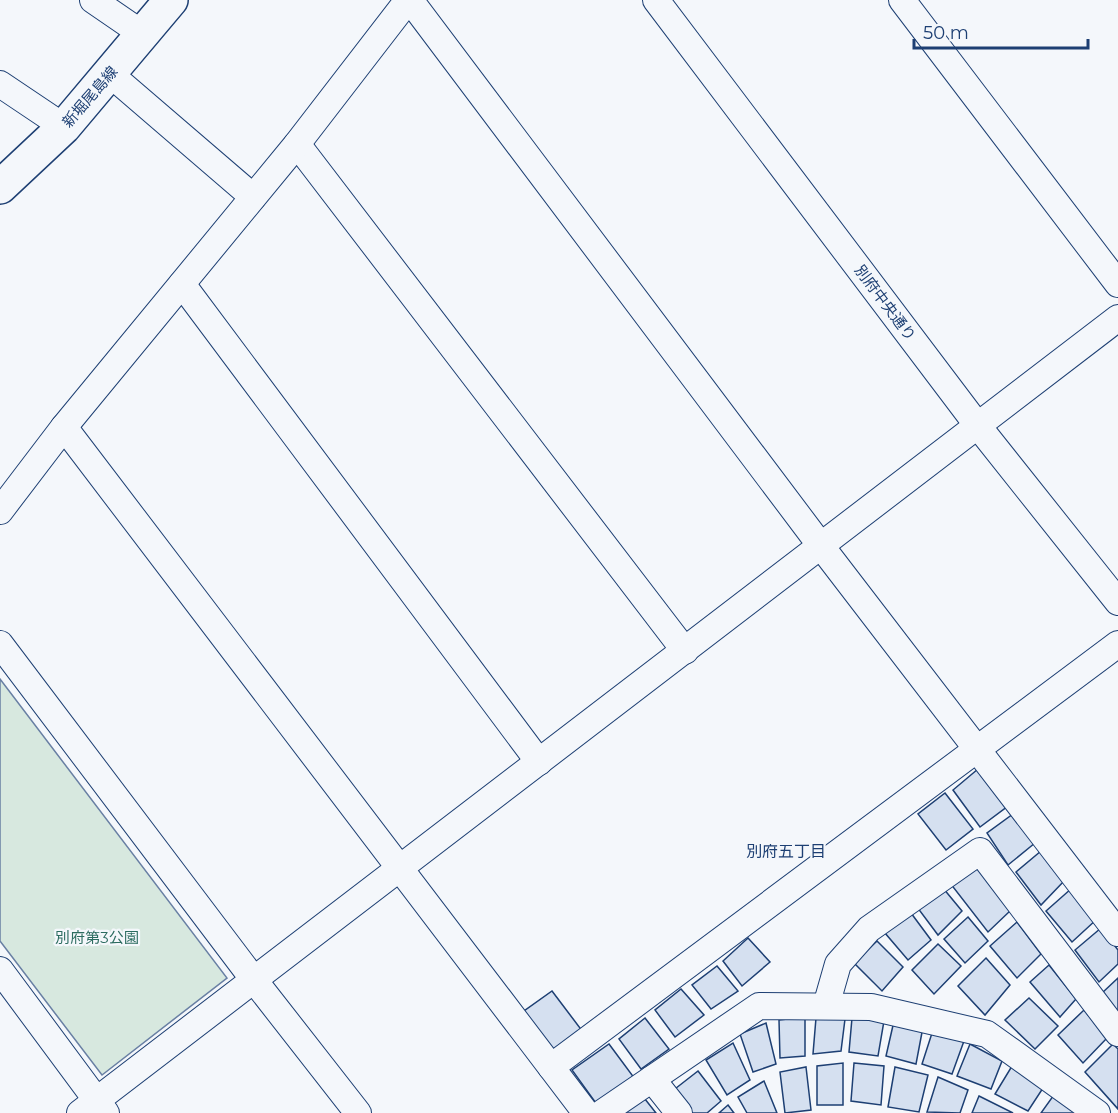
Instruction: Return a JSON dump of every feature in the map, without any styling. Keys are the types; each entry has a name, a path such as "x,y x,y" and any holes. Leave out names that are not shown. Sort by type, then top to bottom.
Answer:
{"main road":[{"name":"新堀尾島線","path":"0,187 64,127 144,35 171,0"}],"street":[{"path":"93,0 144,35"},
{"path":"0,511 64,428 297,144 409,0 821,546 1118,933"},
{"name":"別府中央通り","path":"656,0 978,426 1118,602"},
{"path":"902,0 1118,284"},
{"path":"110,74 253,197"},
{"path":"0,84 64,127"},
{"path":"297,144 685,651"},
{"path":"182,284 539,762"},
{"path":"0,970 94,1109 254,980 1118,318"},
{"path":"64,428 586,1113"},
{"path":"0,644 254,980 358,1113"},
{"path":"551,1068 1118,644"},
{"path":"826,1006 838,964 869,929 980,850 1118,1033"},
{"path":"602,1113 759,1006 826,1006 872,1007 987,1034 1097,1113"},
{"path":"652,1079 679,1113"}],"green space":[{"name":"別府第3公園","path":"0,679 227,978 102,1075 0,941"}],"building":[{"path":"978,769 1008,806 980,827 953,790"},
{"path":"945,793 973,829 946,850 918,814"},
{"path":"1013,814 1035,843 1008,865 987,833"},
{"path":"1041,851 1065,880 1041,905 1016,872"},
{"path":"976,865 1010,911 988,932 950,883"},
{"path":"943,888 962,911 938,935 917,907"},
{"path":"1072,888 1097,919 1072,942 1046,911"},
{"path":"911,913 931,940 908,960 885,933"},
{"path":"968,917 988,941 965,963 944,939"},
{"path":"1017,922 1041,954 1017,978 990,946"},
{"path":"1101,928 1118,950 1118,964 1099,982 1075,950"},
{"path":"748,938 770,962 742,986 723,961"},
{"path":"877,941 903,967 882,991 854,963"},
{"path":"938,944 961,966 934,994 912,970"},
{"path":"986,958 1010,985 985,1015 958,986"},
{"path":"1049,965 1076,999 1060,1017 1030,982"},
{"path":"717,966 738,991 711,1009 692,985"},
{"path":"1118,978 1118,1014 1102,993"},
{"path":"681,989 704,1015 675,1037 655,1010"},
{"path":"552,991 583,1032 553,1052 524,1011"},
{"path":"1029,998 1058,1026 1035,1049 1005,1020"},
{"path":"1084,1010 1107,1038 1083,1063 1058,1035"},
{"path":"805,1017 805,1056 780,1058 779,1020"},
{"path":"645,1018 669,1049 641,1069 619,1039"},
{"path":"816,1018 845,1019 841,1051 813,1054"},
{"path":"852,1018 884,1021 878,1056 849,1052"},
{"path":"894,1021 923,1027 916,1064 886,1056"},
{"path":"766,1023 776,1064 753,1072 740,1034"},
{"path":"933,1030 964,1041 952,1074 922,1064"},
{"path":"733,1043 750,1080 727,1095 706,1060"},
{"path":"609,1044 635,1079 598,1106 572,1070"},
{"path":"970,1044 1002,1061 991,1089 957,1076"},
{"path":"1113,1044 1118,1049 1118,1109 1085,1072"},
{"path":"843,1063 843,1105 817,1105 817,1066"},
{"path":"854,1063 884,1066 881,1105 851,1101"},
{"path":"1012,1066 1045,1085 1028,1111 995,1094"},
{"path":"806,1067 811,1110 785,1113 780,1072"},
{"path":"895,1067 928,1075 919,1112 888,1107"},
{"path":"698,1071 721,1101 707,1113 689,1113 671,1092"},
{"path":"938,1077 968,1090 960,1113 927,1112"},
{"path":"764,1081 777,1113 747,1113 738,1097"},
{"path":"1056,1092 1082,1113 1041,1113"},
{"path":"641,1094 656,1113 618,1113"},
{"path":"979,1096 1013,1113 972,1113"},
{"path":"728,1105 734,1113 719,1113"}],"district":[{"name":"別府五丁目","path":"786,851"}]}
